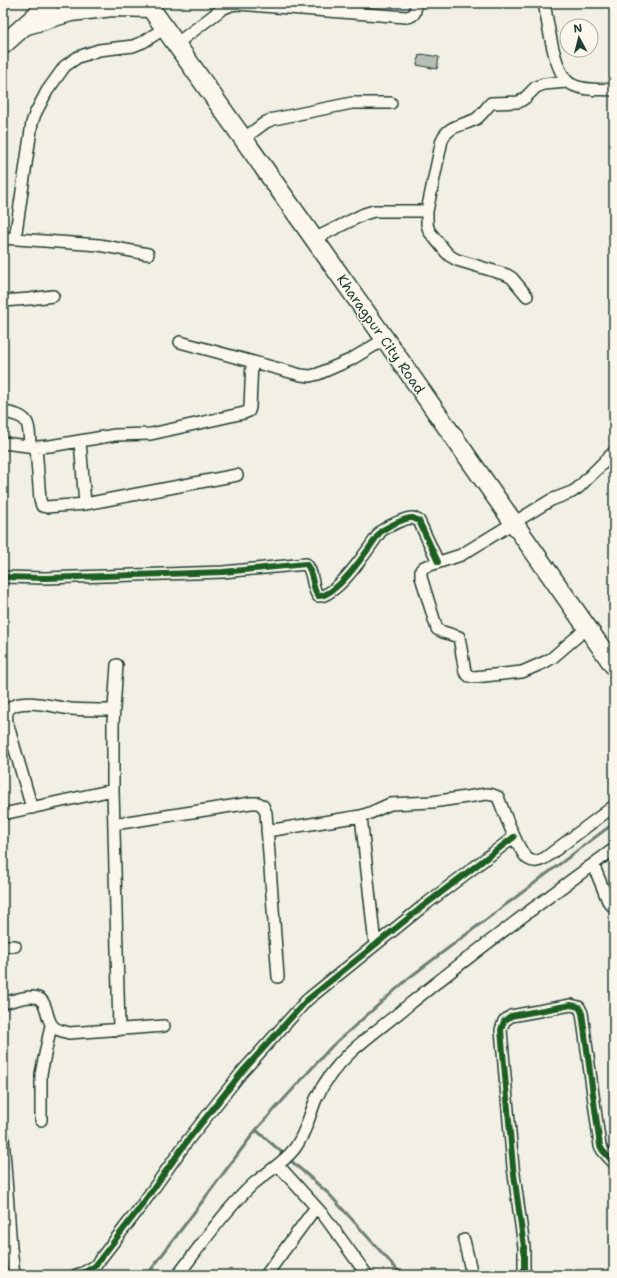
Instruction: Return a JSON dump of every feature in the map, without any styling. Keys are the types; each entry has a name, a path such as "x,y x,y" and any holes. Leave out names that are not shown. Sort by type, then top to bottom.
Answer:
{"main road":[{"path":"3,45 50,3"},
{"name":"Kharagpur City Road","path":"149,6 614,666"}],"street":[{"path":"176,44 230,5 406,17 412,16 415,13 416,3"},
{"path":"544,3 555,59 567,82 582,88 614,90"},
{"path":"24,27 71,13 113,8 149,6"},
{"path":"15,238 32,123 47,91 65,66 78,57 99,50 133,46 143,42 165,28"},
{"path":"527,296 512,278 457,260 450,256 429,231 427,224 427,211 444,134 450,129 476,119 491,103 519,102 536,87 544,84 567,82"},
{"path":"243,139 266,122 274,119 352,103 391,103"},
{"path":"314,239 374,210 427,211"},
{"path":"3,238 99,245 148,254"},
{"path":"3,301 53,296"},
{"path":"180,342 301,375 310,376 350,360 385,339"},
{"path":"3,443 33,447 50,446 125,434 151,434 244,413 249,411 250,407 252,362"},
{"path":"3,412 16,414 23,417 27,421 33,447 42,506 51,508 85,504 237,475"},
{"path":"80,441 85,504"},
{"path":"587,628 552,658 522,672 474,677 469,676 465,672 459,637 436,629 421,577 421,570 424,567 468,552 513,522 551,500 572,492 578,488 614,452"},
{"path":"3,577 46,578 223,572 306,564 309,568 318,596 324,596 344,581 381,531 408,518 414,518 419,521 438,562"},
{"path":"117,665 114,710 114,824 119,1030"},
{"path":"32,808 7,722 6,715 8,709 14,706 30,704 114,710"},
{"path":"3,814 114,790"},
{"path":"267,831 361,816 390,804 432,802 487,794 498,797 514,837 524,856 534,862 545,858 614,806"},
{"path":"114,824 243,804 258,803 263,806 266,813 278,977"},
{"path":"361,816 375,945"},
{"path":"76,1275 95,1266 242,1072 313,995 422,907 514,837"},
{"path":"178,1275 226,1213 251,1186 280,1164 295,1148 306,1129 321,1087 333,1071 352,1051 449,972 614,849"},
{"path":"593,864 608,901 614,908"},
{"path":"3,946 15,946"},
{"path":"3,1003 31,997 39,998 43,1001 51,1025 41,1074 41,1120"},
{"path":"524,1275 524,1247 512,1167 501,1038 501,1030 504,1021 511,1016 519,1014 572,1004 578,1007 582,1013 600,1146 614,1163"},
{"path":"51,1025 58,1030 69,1033 164,1026"},
{"path":"3,1137 4,1177 14,1275"},
{"path":"280,1164 325,1217 367,1275"},
{"path":"266,1275 316,1207"},
{"path":"464,1240 472,1275"}],"building":[{"path":"422,54 439,57 437,69 417,65 419,55 422,56"}],"waterway":[{"path":"147,1275 256,1130 332,1046 410,977 614,823"},
{"path":"256,1130 285,1155"},
{"path":"289,1159 329,1194 402,1275"}],"cycle path":[{"path":"3,577 46,578 223,572 306,564 309,567 314,588 318,596 326,594 344,580 381,531 410,518 419,521 438,562"},
{"path":"76,1275 95,1266 139,1209 188,1140 242,1072 307,1000 422,907 514,837"},
{"path":"524,1275 524,1247 513,1167 501,1030 504,1021 511,1016 571,1005 579,1007 582,1013 600,1146 614,1163"}]}
